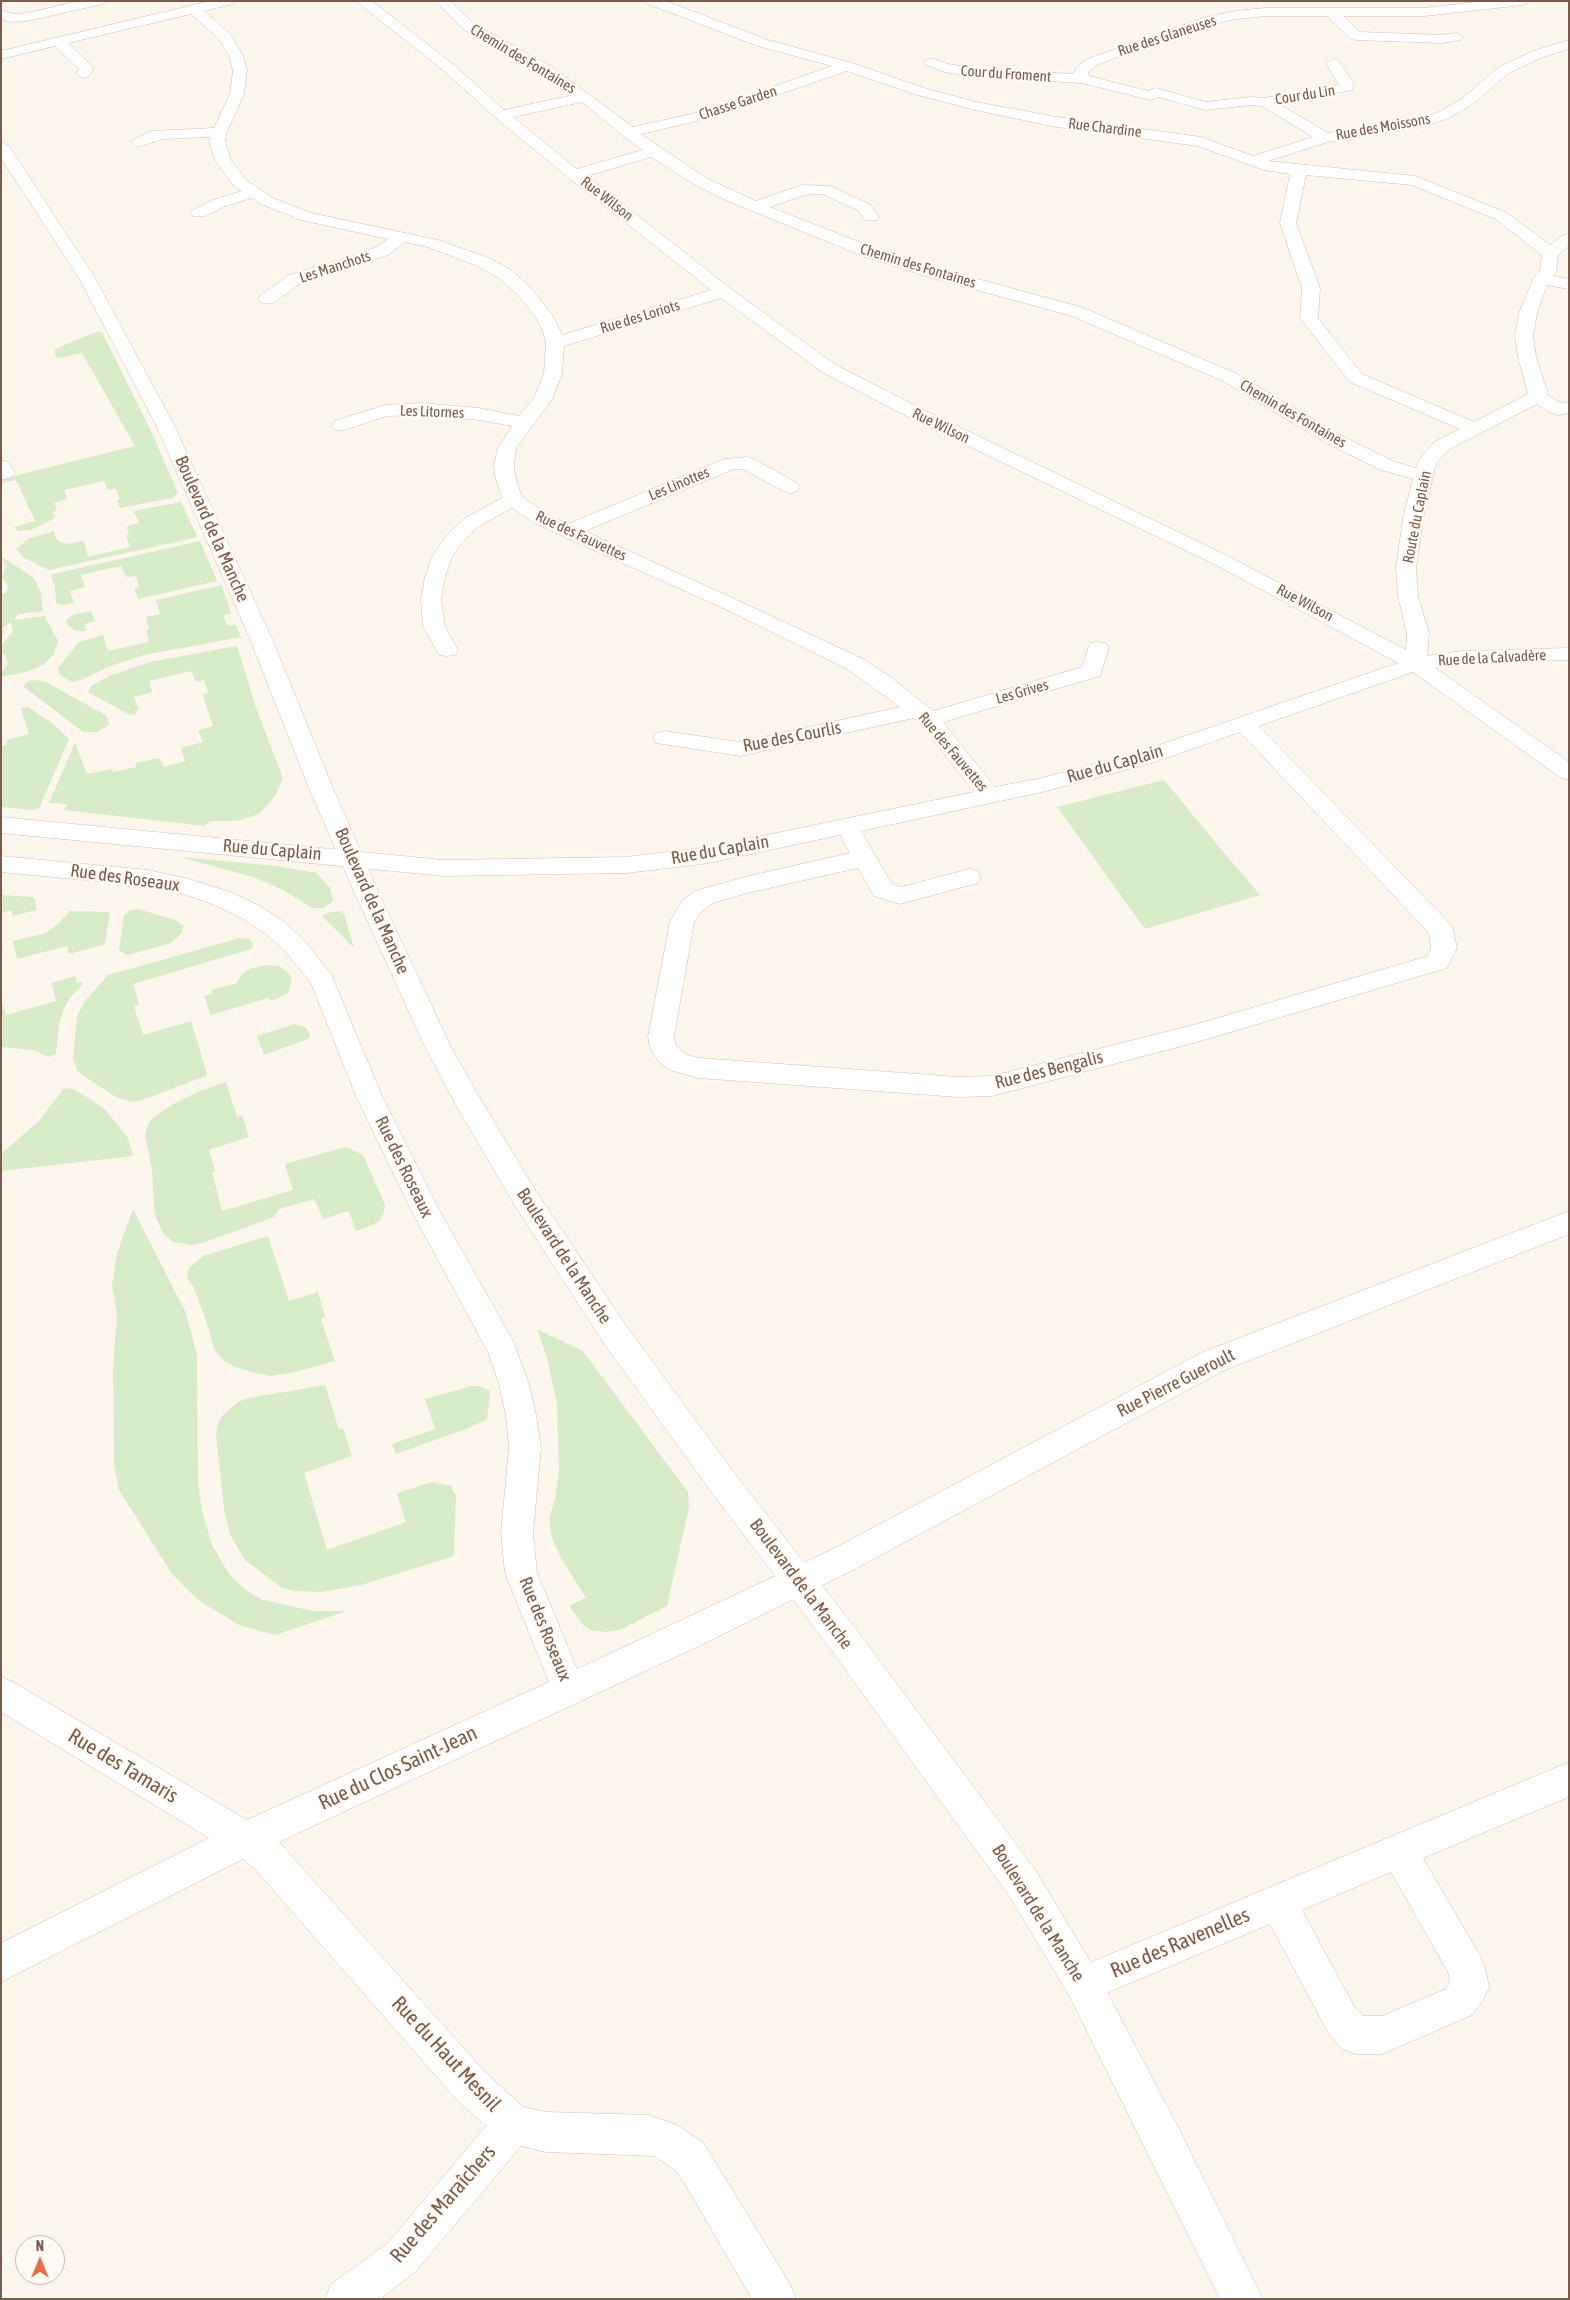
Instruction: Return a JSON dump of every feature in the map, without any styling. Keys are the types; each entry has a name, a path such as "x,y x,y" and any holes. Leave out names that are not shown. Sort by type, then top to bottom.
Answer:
{"street":[{"path":"1,14 5,17 18,18 98,1"},
{"path":"156,1 172,15"},
{"path":"1,55 228,1"},
{"name":"Rue Wilson","path":"363,1 449,68 501,115 575,175 724,292 828,368 925,419 1221,560 1416,664 1569,773"},
{"name":"Chemin des Fontaines","path":"442,1 468,26 545,69 653,151 700,181 754,207 880,256 1078,312 1229,377 1335,440 1388,466 1423,476"},
{"name":"Rue Chardine","path":"653,1 763,43 847,66 919,91 975,106 1057,122 1116,123 1200,142 1269,167 1415,181 1501,216 1550,254"},
{"name":"Rue des Glaneuses","path":"1082,79 1081,71 1092,62 1211,20 1247,13 1424,12 1523,1"},
{"path":"194,9 226,38 236,56 240,71 237,94 219,132 217,141 222,160 240,183 252,193 290,211 324,222 403,236 461,253 505,274 525,292 551,329 555,343 553,374 542,399 524,422 508,448 504,464 505,476 513,500 472,522 454,539 442,557 435,576 430,599 434,626 447,650"},
{"path":"1331,12 1356,36 1442,40 1456,38"},
{"path":"58,42 87,68 83,74"},
{"name":"Rue des Moissons","path":"1252,162 1326,138 1422,122 1444,115 1468,101 1504,70 1538,54 1569,44"},
{"name":"Cour du Froment","path":"931,62 945,68 978,73 1082,79"},
{"name":"Cour du Lin","path":"1265,102 1347,87 1347,84 1333,63"},
{"name":"Chasse Garden","path":"628,132 705,115 847,66"},
{"path":"1082,79 1151,96"},
{"path":"1134,109 1156,92 1213,106 1250,101 1265,102 1326,138"},
{"path":"501,115 585,98"},
{"path":"139,142 151,136 163,134 219,132"},
{"name":"Boulevard de la Manche","path":"1,146 87,278 114,325 165,425 261,639 321,788 438,1047 527,1201 636,1365 799,1580 1023,1884 1083,1984 1170,2152 1242,2299"},
{"path":"575,175 653,151"},
{"path":"1299,170 1288,223 1311,288 1309,318 1356,378 1473,428"},
{"path":"754,207 802,190 824,189 865,208 871,217"},
{"path":"199,213 219,203 252,193"},
{"name":"Les Manchots","path":"267,299 295,279 365,258 382,251 403,236"},
{"path":"1565,413 1537,397 1538,391 1527,357 1524,336 1528,313 1541,279 1548,272 1550,254 1569,238"},
{"path":"1541,279 1569,284"},
{"name":"Rue des Loriots","path":"555,343 724,292"},
{"name":"Route du Caplain","path":"1416,664 1418,633 1408,596 1406,568 1413,518 1427,463 1441,446 1537,397"},
{"name":"Les Litornes","path":"341,425 385,411 420,409 479,414 524,422"},
{"name":"Les Linottes","path":"568,531 731,463 747,463 790,487"},
{"path":"1,466 5,473 1,474"},
{"name":"Rue des Fauvettes","path":"513,500 543,520 732,605 855,664 924,714 989,795"},
{"name":"Les Grives","path":"924,714 1092,671 1098,648"},
{"name":"Rue de la Calvadère","path":"1416,664 1462,657 1515,654 1569,654"},
{"name":"Rue du Caplain","path":"1,825 444,868 618,865 710,855 1042,785 1144,758 1416,664"},
{"name":"Rue des Courlis","path":"664,738 740,749 924,714"},
{"name":"Rue des Bengalis","path":"865,858 744,885 704,898 691,907 682,922 661,1037 663,1047 668,1055 679,1063 709,1069 958,1087 992,1086 1197,1033 1438,962 1444,948 1441,930 1244,723"},
{"path":"847,826 883,890 900,896 969,877"},
{"path":"732,850 744,885"},
{"name":"Rue des Roseaux","path":"1,864 148,878 189,887 221,898 249,911 274,927 294,946 322,980 369,1096 426,1212 502,1350 514,1384 521,1415 525,1448 518,1533 521,1573 569,1689"},
{"name":"Rue Pierre Gueroult","path":"799,1580 853,1555 1214,1361 1569,1222"},
{"name":"Rue du Clos Saint-Jean","path":"1,1962 245,1839 687,1635 799,1580"},
{"name":"Rue des Tamaris","path":"1,1693 245,1839"},
{"name":"Rue des Ravenelles","path":"1083,1984 1569,1779"},
{"name":"Rue du Haut Mesnil","path":"245,1839 268,1856 471,2086 513,2124 546,2132 648,2135 663,2139 689,2156 775,2299"},
{"path":"1278,1902 1342,2021 1356,2035 1382,2035 1459,2002 1470,1988 1466,1967 1398,1850"},
{"name":"Rue des Maraîchers","path":"346,2299 402,2258 513,2124"}],"green space":[{"path":"97,332 102,332 152,433 178,493 172,498 120,508 117,500 120,499 116,489 108,490 104,481 64,490 67,499 54,503 57,511 53,512 55,518 31,530 18,531 14,527 35,521 16,480 1,483 1,479 135,446 82,353 57,358 55,354 55,350 64,345"},
{"path":"181,502 197,536 194,538 49,570 23,557 16,549 28,539 54,531 57,540 67,544 84,541 88,557 130,547 126,535 129,534 127,526 139,523 134,511"},
{"path":"200,541 217,581 138,599 134,588 139,587 136,576 126,577 121,566 81,575 85,587 70,591 74,603 62,605 56,603 55,586 51,577 53,574"},
{"path":"1,556 34,578 41,593 43,611 18,614 14,620 45,616 58,641 54,654 43,665 26,672 1,677 1,673 8,664 5,655 1,653 1,646 13,631 11,622 2,628 4,631 1,636 1,593 6,593 8,586 2,577 6,566"},
{"path":"222,585 231,613 223,615 228,626 236,625 241,637 144,655 113,665 78,681 72,682 60,675 58,668 79,642 103,635 108,651 149,642 146,630 149,629 146,617 160,614 156,600"},
{"path":"91,611 95,621 85,624 86,631 75,631 66,623 67,619 72,615"},
{"path":"237,646 256,708 283,778 275,796 259,814 237,821 211,821 204,826 64,810 67,804 49,803 75,743 87,774 112,769 113,772 136,767 136,763 159,758 164,767 185,761 181,748 203,742 198,730 213,726 203,695 208,693 204,680 196,682 191,671 149,681 152,692 134,697 139,710 135,711 136,714 130,715 88,692 91,686 109,676 150,662"},
{"path":"32,680 44,681 102,713 108,718 109,725 97,732 83,732 24,687 25,683"},
{"path":"28,707 52,723 69,739 39,808 33,810 1,807 1,746 7,745 6,740 29,734 21,708"},
{"path":"1164,780 1260,895 1145,929 1057,807"},
{"path":"180,857 276,866 317,873 330,888 333,901 324,908 312,908 283,890 253,877"},
{"path":"1,895 33,897 36,901 36,910 13,916 11,910 1,913"},
{"path":"138,909 175,920 183,926 182,933 171,943 128,955 121,952 119,950 124,915 130,910"},
{"path":"70,911 110,912 105,943 69,954 67,946 17,959 13,941 46,933"},
{"path":"340,911 344,914 354,948 322,916"},
{"path":"240,938 250,939 253,945 251,949 133,984 139,1004 134,1006 143,1035 191,1021 206,1076 132,1102 116,1097 78,1072 73,1059 77,1016 85,1001 108,975"},
{"path":"268,965 279,966 289,973 292,981 288,993 270,1001 268,998 211,1015 204,996 212,994 211,990 237,983 241,975 251,968"},
{"path":"75,976 77,983 82,982 82,985 70,998 65,1007 59,1024 56,1054 49,1057 33,1050 1,1047 1,1000 6,1015 56,1001 52,983"},
{"path":"295,1024 306,1028 310,1034 308,1039 264,1055 257,1036"},
{"path":"226,1082 237,1117 242,1115 249,1137 209,1150 215,1171 212,1172 222,1211 293,1190 285,1164 342,1148 349,1148 363,1155 385,1205 379,1222 356,1231 349,1211 323,1219 314,1199 279,1209 274,1217 202,1243 190,1245 173,1242 164,1234 154,1209 152,1168 145,1136 147,1128 151,1119 171,1105 197,1092"},
{"path":"64,1088 73,1089 105,1109 128,1138 133,1156 1,1171 1,1154 40,1120"},
{"path":"133,1209 186,1313 197,1356 198,1480 202,1511 212,1545 229,1574 244,1589 263,1600 313,1611 347,1611 275,1635 239,1625 198,1600 172,1574 119,1490 114,1465 113,1369 117,1313 112,1286 117,1253"},
{"path":"268,1236 289,1301 318,1292 325,1317 321,1319 335,1361 295,1372 271,1376 233,1366 224,1361 214,1349 208,1326 193,1286 187,1278 188,1269 203,1256"},
{"path":"537,1329 583,1351 688,1492 689,1507 667,1606 620,1630 606,1632 591,1630 583,1625 569,1606 586,1598 561,1558 552,1538 549,1519 555,1499 559,1471 557,1404 547,1358"},
{"path":"325,1385 339,1430 343,1428 352,1456 304,1473 327,1550 406,1522 397,1493 432,1482 451,1486 456,1496 454,1556 361,1585 322,1592 293,1591 281,1587 245,1560 230,1535 224,1510 216,1434 218,1423 223,1415 238,1402 249,1398"},
{"path":"472,1386 479,1386 490,1391 487,1419 471,1427 396,1454 392,1444 435,1429 425,1399"}]}
